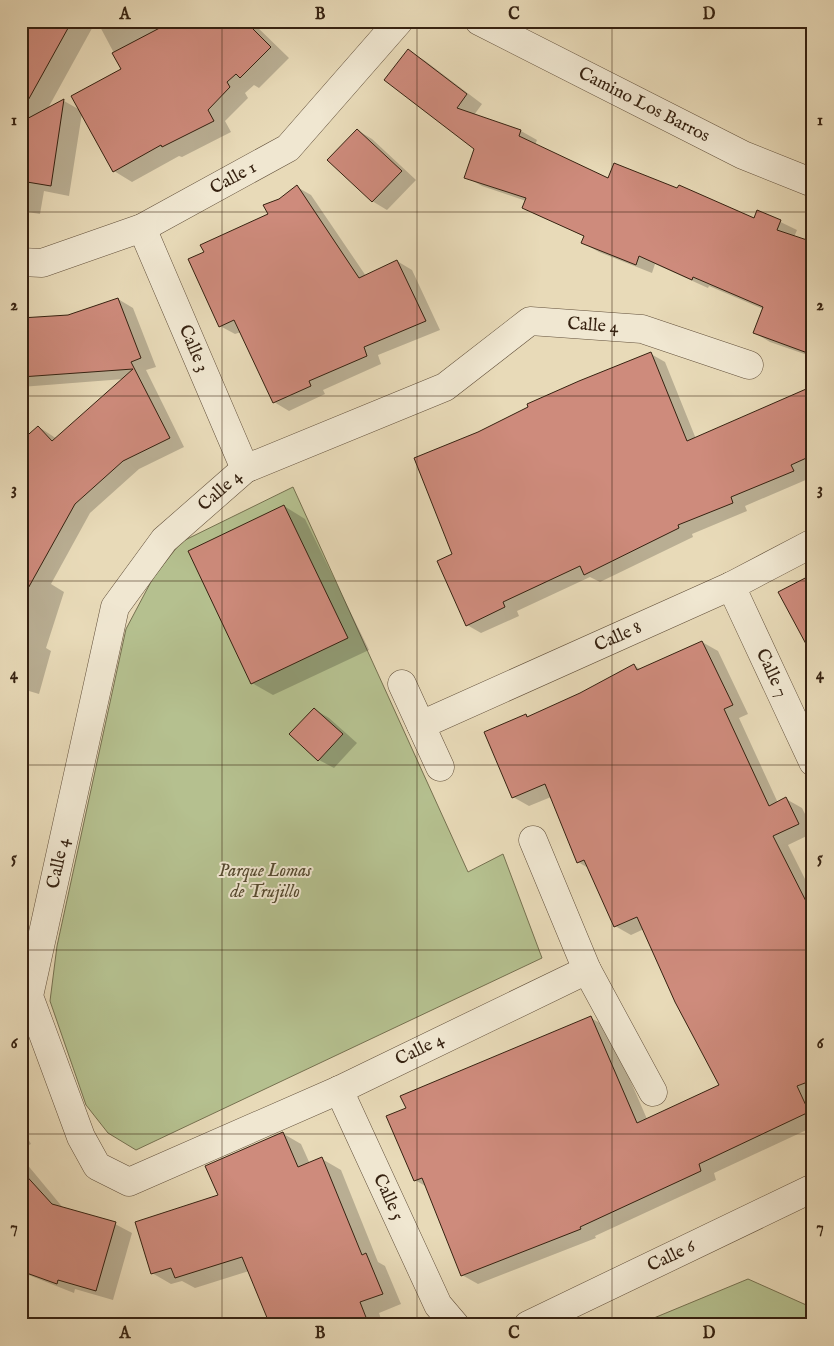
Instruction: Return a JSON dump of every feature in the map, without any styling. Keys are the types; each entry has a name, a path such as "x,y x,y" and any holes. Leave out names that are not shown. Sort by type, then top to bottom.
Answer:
{"street":[{"name":"Calle 1","path":"21,262 42,263 142,228 288,148 399,21"},
{"name":"Camino Los Barros","path":"479,21 742,156 813,183"},
{"name":"Calle 3","path":"142,228 245,469"},
{"name":"Calle 4","path":"587,970 339,1090 129,1182 97,1166 81,1137 29,996 115,608 164,540 245,469 445,387 530,322 642,329 749,365"},
{"name":"Calle 8","path":"421,725 731,586 813,543"},
{"name":"Calle 7","path":"731,586 813,762"},
{"path":"402,684 440,767"},
{"path":"533,840 587,970 653,1092"},
{"name":"Calle 5","path":"339,1090 446,1315"},
{"name":"Calle 6","path":"528,1325 813,1188"}],"green space":[{"name":"Parque Lomas de Trujillo","path":"293,487 468,872 503,854 542,958 136,1150 108,1133 86,1105 50,1001 57,946 126,629 153,578 181,542"},
{"path":"748,1279 813,1308 813,1325 637,1325"}],"building":[{"path":"21,21 72,21 21,113"},
{"path":"173,21 245,21 271,47 240,78 236,74 227,82 230,87 208,110 214,121 162,147 161,145 113,172 71,96 121,69 112,53"},
{"path":"408,49 467,94 457,108 521,130 519,136 608,178 614,163 677,188 679,185 754,218 757,210 781,220 777,230 813,242 813,355 753,333 763,307 693,277 692,280 639,256 636,265 581,243 584,236 522,208 526,198 464,178 474,149 384,80"},
{"path":"64,99 51,186 21,181 21,122"},
{"path":"357,129 402,171 372,202 327,160"},
{"path":"297,185 359,278 397,260 426,321 364,347 367,356 309,381 311,386 273,403 234,320 219,327 188,259 204,252 200,245 268,214 263,205 279,199"},
{"path":"118,298 141,358 131,362 170,438 123,461 75,504 21,601 21,441 38,426 52,441 133,369 21,377 21,318 68,315"},
{"path":"651,352 687,441 813,386 813,455 791,465 794,471 731,497 733,503 678,525 679,528 584,575 580,566 503,602 505,607 466,626 437,561 452,554 414,458 478,432 528,407 527,404"},
{"path":"284,505 348,638 251,684 188,551"},
{"path":"813,574 813,657 778,592"},
{"path":"702,641 733,705 724,709 769,806 786,797 799,824 773,836 813,915 813,1080 797,1086 809,1112 699,1164 701,1171 580,1227 581,1229 461,1276 422,1178 414,1181 386,1116 406,1108 400,1096 591,1016 637,1123 719,1085 675,1002 637,917 614,927 584,860 577,863 545,784 512,798 484,732 526,714 527,717 580,693 634,664 637,670"},
{"path":"314,708 343,734 318,761 289,734"},
{"path":"283,1132 298,1167 322,1157 362,1255 366,1253 383,1294 360,1302 369,1325 270,1325 242,1257 175,1278 171,1268 151,1274 135,1222 218,1195 205,1166"},
{"path":"21,1170 52,1204 116,1222 96,1291 58,1280 57,1284 21,1271"}]}
